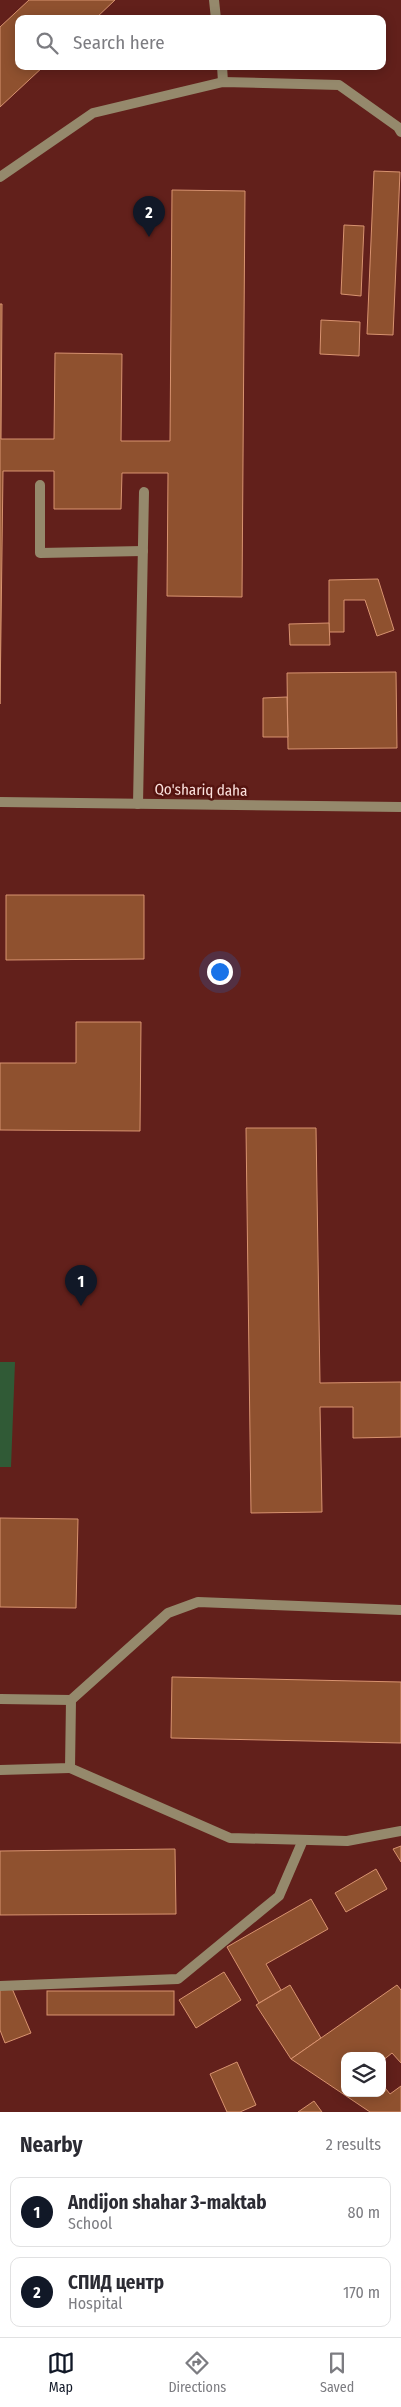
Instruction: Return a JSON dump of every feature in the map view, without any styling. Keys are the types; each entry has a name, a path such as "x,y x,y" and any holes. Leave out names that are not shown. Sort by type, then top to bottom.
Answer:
{"street":[{"path":"214,0 216,15"},
{"path":"222,70 223,82"},
{"path":"0,177 93,113 223,82 338,85 398,127 401,132"},
{"path":"40,485 40,553 143,551"},
{"path":"138,804 144,492"},
{"name":"Qo'shariq daha","path":"0,802 401,807"},
{"path":"0,1699 71,1700 168,1613 198,1602 401,1610"},
{"path":"70,1768 71,1700"},
{"path":"0,1770 70,1768 230,1838 348,1841 401,1831"},
{"path":"0,1986 178,1979 279,1896 304,1840"}],"green space":[{"path":"0,1362 15,1362 11,1467 0,1467"}],"building":[{"path":"29,0 115,0 99,15 15,15 15,70 40,70 0,107 0,27"},
{"path":"374,171 400,172 393,335 367,334"},
{"path":"172,190 245,191 242,597 167,596 168,473 122,473 121,509 54,509 54,471 3,471 0,704 0,304 2,304 1,439 54,439 55,353 122,354 121,441 170,441"},
{"path":"344,225 364,226 361,296 341,294"},
{"path":"321,320 360,322 359,356 320,354"},
{"path":"378,579 394,630 377,636 365,600 344,600 344,632 329,632 329,580"},
{"path":"329,623 330,645 290,645 289,624"},
{"path":"396,672 397,748 288,749 287,673"},
{"path":"287,697 288,737 263,737 263,698"},
{"path":"6,895 144,895 144,959 6,960"},
{"path":"76,1022 141,1022 140,1131 0,1130 0,1063 76,1063"},
{"path":"246,1128 316,1128 320,1383 401,1382 401,1437 353,1438 353,1407 320,1407 322,1512 251,1513"},
{"path":"0,1518 78,1519 76,1608 0,1607"},
{"path":"172,1677 401,1682 401,1743 171,1738"},
{"path":"401,1846 401,1862 393,1849"},
{"path":"175,1849 176,1914 0,1915 0,1851"},
{"path":"376,1869 387,1889 346,1912 335,1893"},
{"path":"311,1899 328,1929 266,1964 281,1990 259,2003 227,1947"},
{"path":"224,1972 241,2000 196,2028 179,2000"},
{"path":"290,1985 321,2038 291,2059 256,2005"},
{"path":"397,1985 401,1990 401,2063 392,2053 386,2058 386,2052 341,2052 341,2093 291,2059"},
{"path":"11,1986 31,2033 5,2043 0,2030 0,1990"},
{"path":"47,1991 174,1991 174,2015 47,2015"},
{"path":"237,2062 256,2105 240,2112 227,2112 210,2074"},
{"path":"401,2086 401,2112 370,2112 348,2097 386,2097 386,2089 390,2094"},
{"path":"314,2101 322,2112 298,2112"}],"place":[{"name":"СПИД центр","path":"149,237"},
{"name":"Andijon shahar 3-maktab","path":"81,1306"}]}
